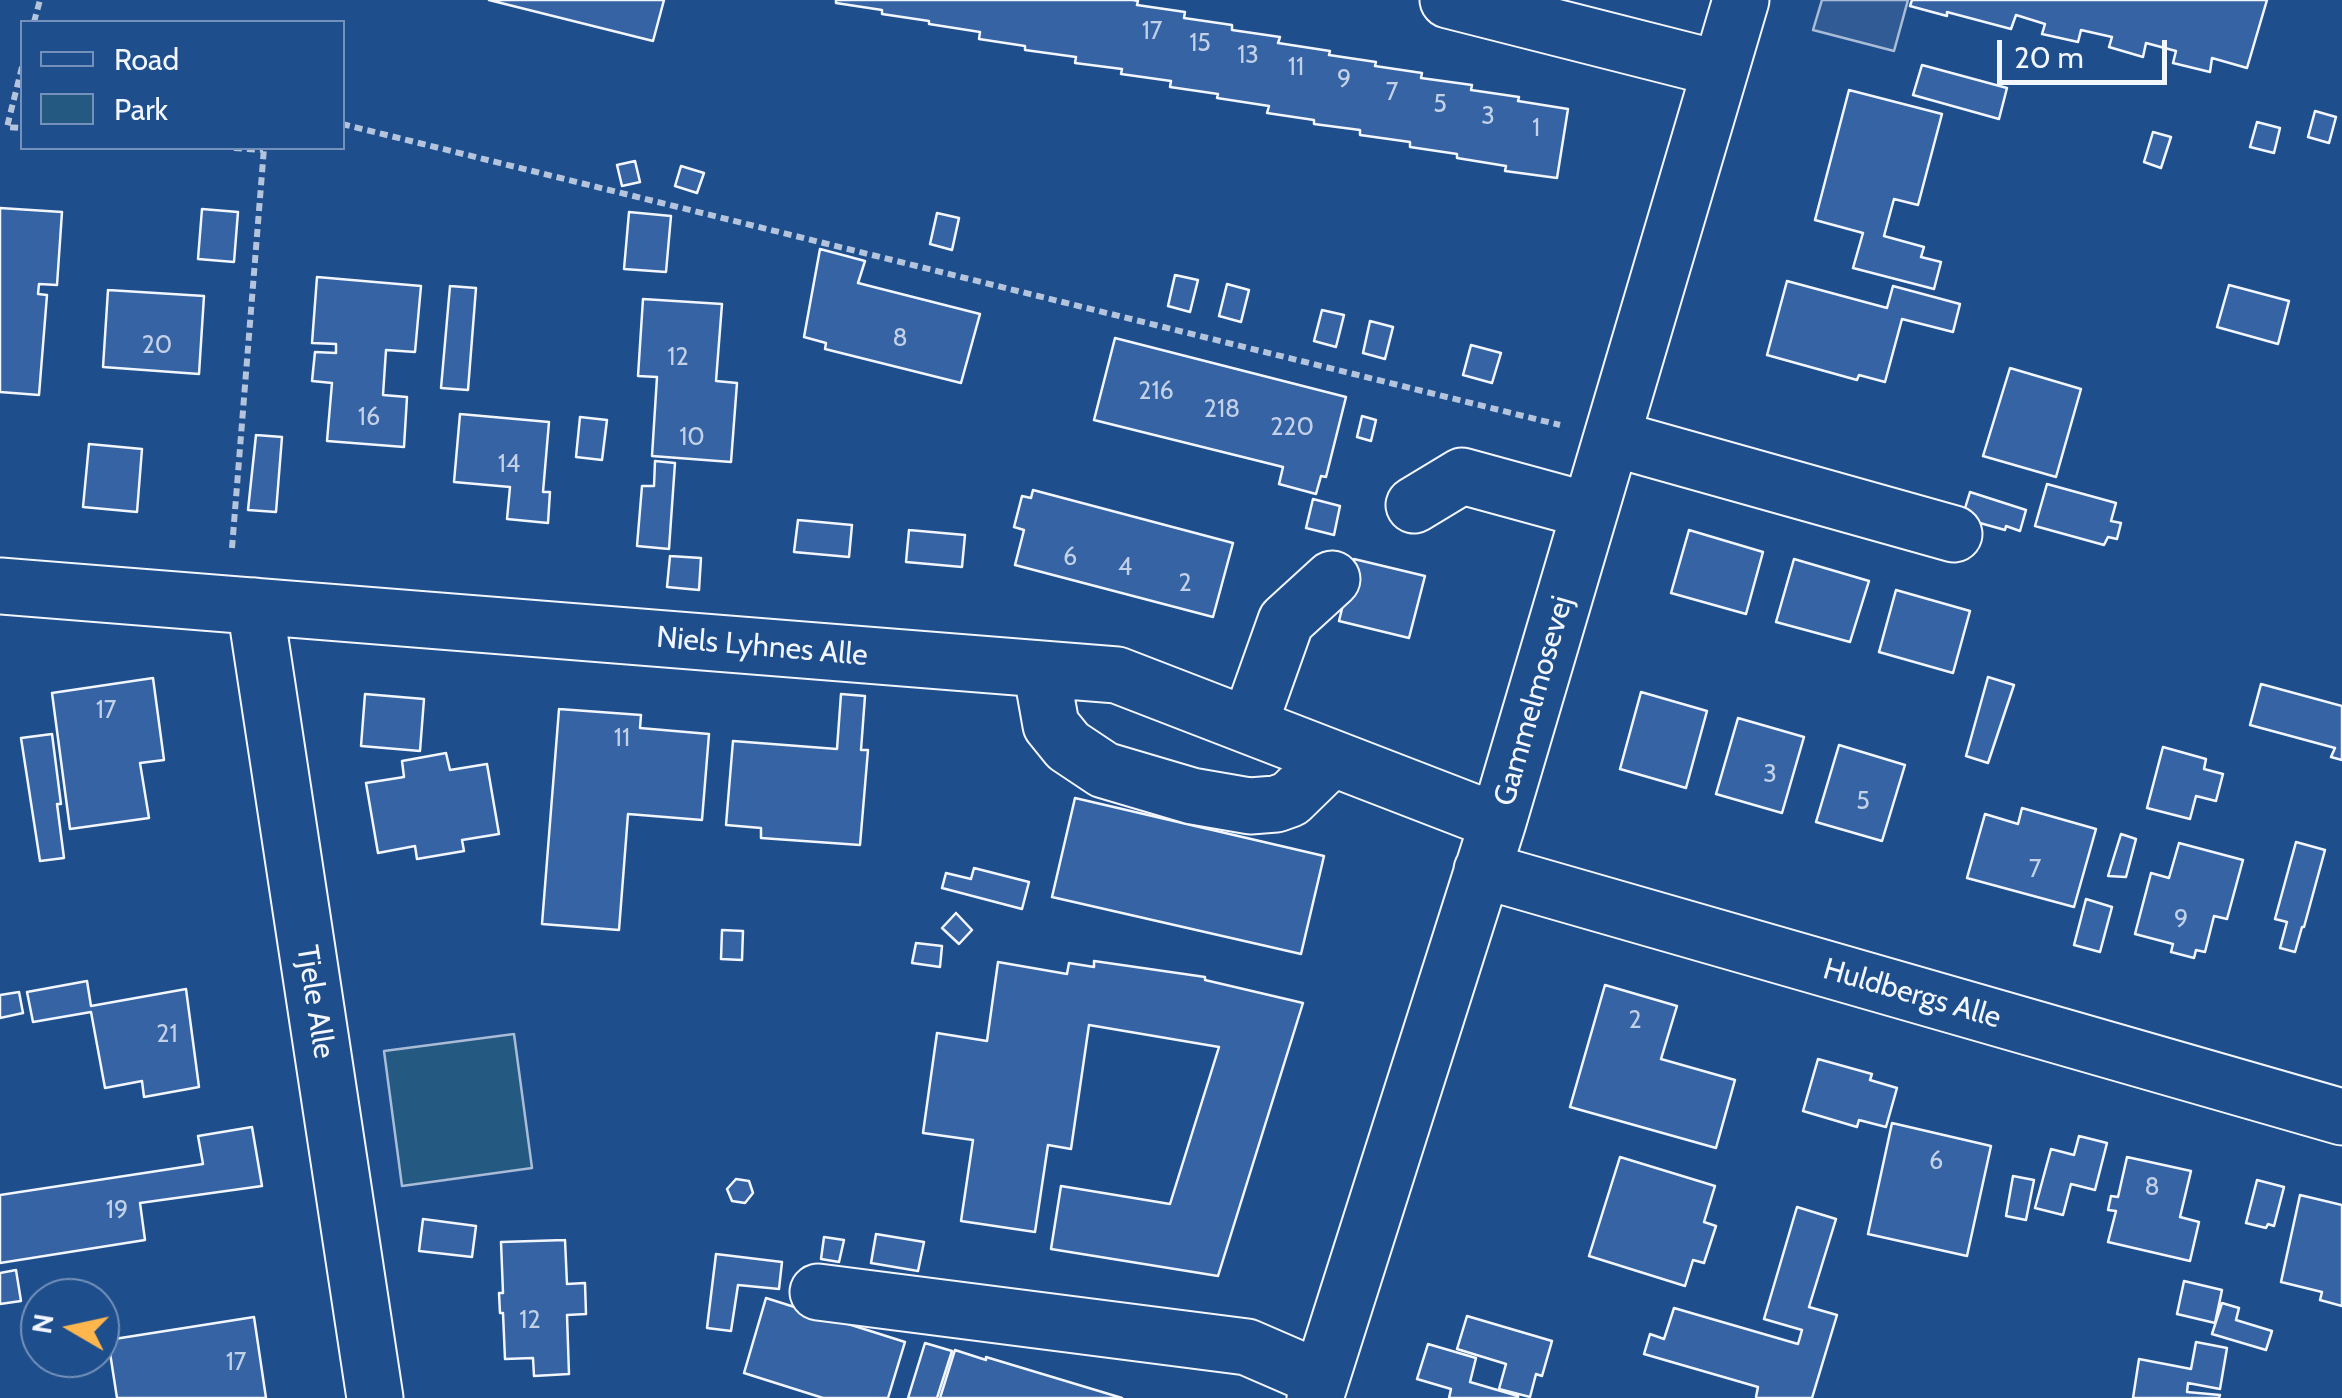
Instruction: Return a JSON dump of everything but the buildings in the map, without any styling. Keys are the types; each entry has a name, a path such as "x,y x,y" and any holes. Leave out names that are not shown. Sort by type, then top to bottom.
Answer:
{"street":[{"path":"1448,0 1720,68"},
{"name":"Gammelmosevej","path":"1318,1389 1490,846 1741,0"},
{"path":"1612,438 1954,534"},
{"path":"1414,505 1462,476 1590,511"},
{"path":"1249,726 1286,621 1332,579"},
{"name":"Niels Lyhnes Alle","path":"0,586 1117,675 1332,758 1490,846"},
{"name":"Tjele Alle","path":"242,605 376,1398"},
{"path":"1042,669 1051,726 1068,746 1104,770 1192,796 1250,806 1290,799 1332,758"},
{"name":"Huldbergs Alle","path":"1490,846 2342,1117"},
{"path":"818,1292 1247,1346 1318,1389"}],"path":[{"path":"20,75 7,127 20,128"},
{"path":"345,125 1612,438"},
{"path":"242,605 263,150"}],"green space":[{"path":"514,1034 532,1168 402,1186 384,1051"}],"shaded area":[{"path":"1822,0 1908,0 1894,51 1813,30"}]}
